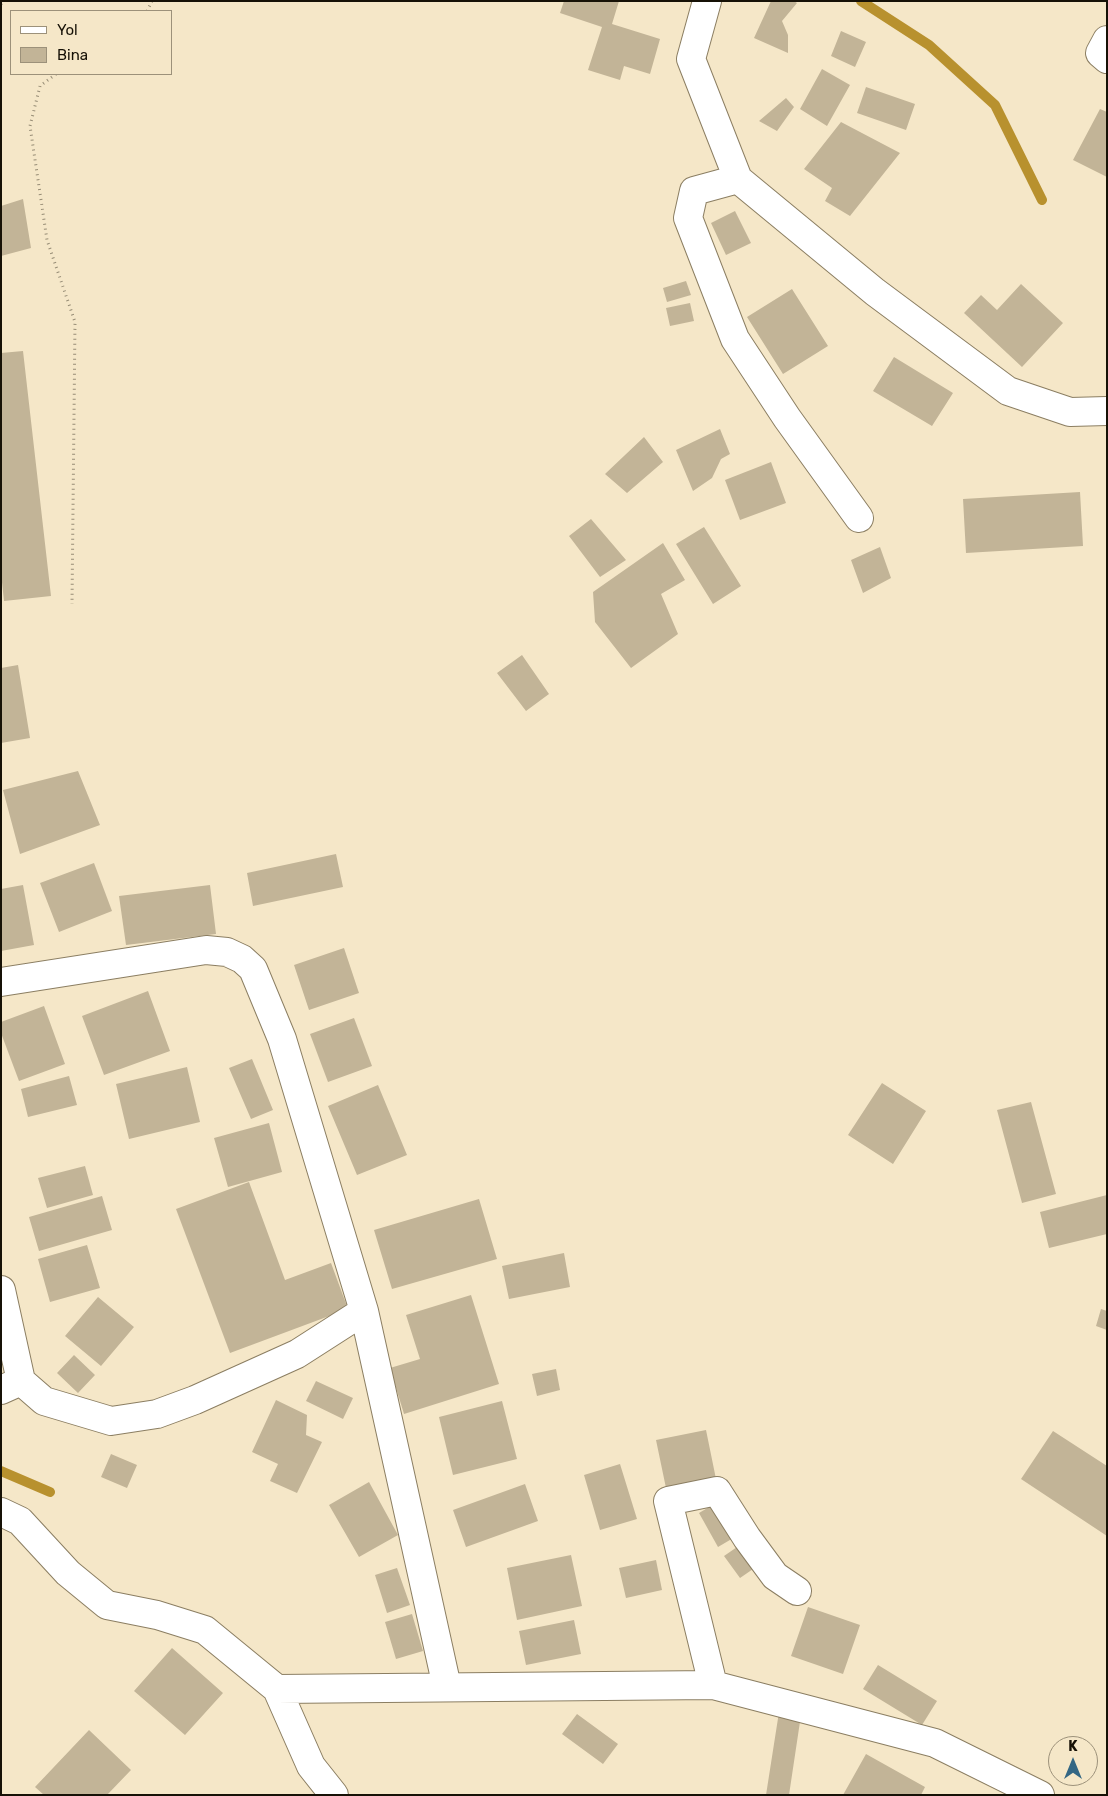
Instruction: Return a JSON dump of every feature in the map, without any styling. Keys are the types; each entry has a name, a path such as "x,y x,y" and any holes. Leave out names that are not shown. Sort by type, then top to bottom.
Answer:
{"street":[{"path":"707,1 691,59 738,179 875,292 1008,390 1070,412 1107,411"},
{"path":"1107,40 1100,53 1107,59"},
{"path":"738,179 694,190 688,218 735,339 787,418 859,518"},
{"path":"1,982 206,950 227,952 242,959 254,969 282,1038 364,1311 447,1687"},
{"path":"1,1290 11,1385 44,1401 111,1420 156,1414 195,1400 298,1354 364,1311"},
{"path":"713,1685 668,1501 717,1491 747,1538 775,1576 798,1591"},
{"path":"1,1512 20,1521 68,1573 107,1605 157,1615 205,1630 277,1689 311,1766 334,1795"},
{"path":"277,1689 713,1685 934,1743 1040,1795"}],"path":[{"path":"1,4 4,1"},
{"path":"55,75 40,86 30,126 48,240 75,322 72,604"}],"building":[{"path":"564,1 619,1 612,24 660,39 650,74 624,66 620,80 588,70 602,27 560,13"},
{"path":"771,1 794,1 797,3 782,21 788,35 788,53 754,38"},
{"path":"841,31 866,42 855,67 831,56"},
{"path":"822,69 850,85 827,126 800,109"},
{"path":"866,87 915,104 906,130 857,113"},
{"path":"786,98 794,107 777,131 759,121"},
{"path":"1100,109 1107,112 1107,177 1073,160"},
{"path":"841,122 900,153 850,216 825,201 832,188 804,169"},
{"path":"23,199 31,248 1,256 1,206"},
{"path":"735,211 751,243 726,255 711,223"},
{"path":"686,281 691,295 667,302 663,288"},
{"path":"1021,284 1063,323 1022,367 964,313 981,295 997,310"},
{"path":"792,289 828,346 783,374 747,317"},
{"path":"690,303 694,321 670,326 666,308"},
{"path":"23,351 51,596 4,601 1,573 1,353"},
{"path":"894,357 953,393 932,426 873,391"},
{"path":"720,429 730,454 721,459 712,478 693,491 676,450"},
{"path":"644,437 663,462 627,493 605,474"},
{"path":"771,462 786,503 740,520 725,480"},
{"path":"1080,492 1083,546 966,553 963,499"},
{"path":"591,519 626,560 600,577 569,536"},
{"path":"704,527 741,586 713,604 676,544"},
{"path":"663,543 685,580 661,594 678,634 631,668 595,622 593,592"},
{"path":"880,547 891,578 863,593 851,560"},
{"path":"522,655 549,694 526,711 497,673"},
{"path":"18,665 30,738 1,743 1,668"},
{"path":"78,771 100,825 20,854 3,790"},
{"path":"336,854 343,887 253,906 247,873"},
{"path":"94,863 112,911 59,932 40,883"},
{"path":"23,885 34,945 1,951 1,889"},
{"path":"210,885 216,934 126,945 119,896"},
{"path":"344,948 359,993 309,1010 294,965"},
{"path":"148,991 170,1051 104,1075 82,1016"},
{"path":"44,1006 65,1064 19,1081 1,1033 1,1022"},
{"path":"354,1018 372,1066 328,1082 310,1034"},
{"path":"252,1059 273,1110 251,1119 229,1068"},
{"path":"187,1067 200,1122 129,1139 116,1084"},
{"path":"69,1076 77,1105 28,1117 21,1089"},
{"path":"882,1083 926,1111 893,1164 848,1135"},
{"path":"378,1085 407,1155 357,1175 328,1106"},
{"path":"1031,1102 1056,1194 1022,1203 997,1110"},
{"path":"269,1123 282,1172 228,1187 214,1138"},
{"path":"85,1166 93,1195 47,1208 38,1178"},
{"path":"249,1182 285,1280 331,1263 348,1309 230,1353 176,1209"},
{"path":"1107,1195 1107,1234 1049,1248 1040,1212"},
{"path":"102,1196 112,1230 39,1251 29,1217"},
{"path":"479,1199 497,1259 392,1289 374,1230"},
{"path":"87,1245 100,1288 50,1302 38,1259"},
{"path":"564,1253 570,1287 509,1299 502,1266"},
{"path":"471,1295 499,1384 404,1414 390,1368 420,1359 406,1315"},
{"path":"98,1297 134,1327 101,1366 65,1336"},
{"path":"1101,1309 1107,1311 1107,1330 1096,1326"},
{"path":"74,1355 95,1375 78,1393 57,1373"},
{"path":"556,1369 560,1390 537,1396 532,1374"},
{"path":"316,1381 353,1398 343,1419 306,1401"},
{"path":"276,1400 307,1415 306,1435 322,1442 297,1493 270,1481 278,1464 252,1452"},
{"path":"502,1401 517,1459 453,1475 439,1417"},
{"path":"706,1430 716,1479 666,1488 656,1440"},
{"path":"1053,1431 1107,1466 1107,1536 1021,1479"},
{"path":"111,1454 137,1465 127,1488 101,1477"},
{"path":"620,1464 637,1519 600,1530 584,1475"},
{"path":"369,1482 398,1535 359,1557 329,1505"},
{"path":"525,1484 538,1521 466,1547 453,1510"},
{"path":"716,1503 735,1537 718,1547 699,1513"},
{"path":"740,1545 756,1567 740,1578 724,1556"},
{"path":"571,1555 582,1606 517,1620 507,1568"},
{"path":"656,1560 662,1590 626,1598 619,1568"},
{"path":"397,1568 410,1605 387,1613 375,1575"},
{"path":"808,1607 860,1625 843,1674 791,1656"},
{"path":"412,1614 423,1651 396,1659 385,1622"},
{"path":"574,1620 581,1654 526,1665 519,1631"},
{"path":"172,1648 223,1693 185,1735 134,1691"},
{"path":"878,1665 937,1701 922,1725 863,1689"},
{"path":"779,1712 801,1715 789,1795 766,1795"},
{"path":"577,1714 618,1744 603,1764 562,1734"},
{"path":"89,1730 131,1770 107,1795 44,1795 35,1787"},
{"path":"866,1754 925,1787 921,1795 843,1795"}],"waterway":[{"path":"861,1 929,45 995,105 1042,200"},
{"path":"1,1471 50,1492"}]}
